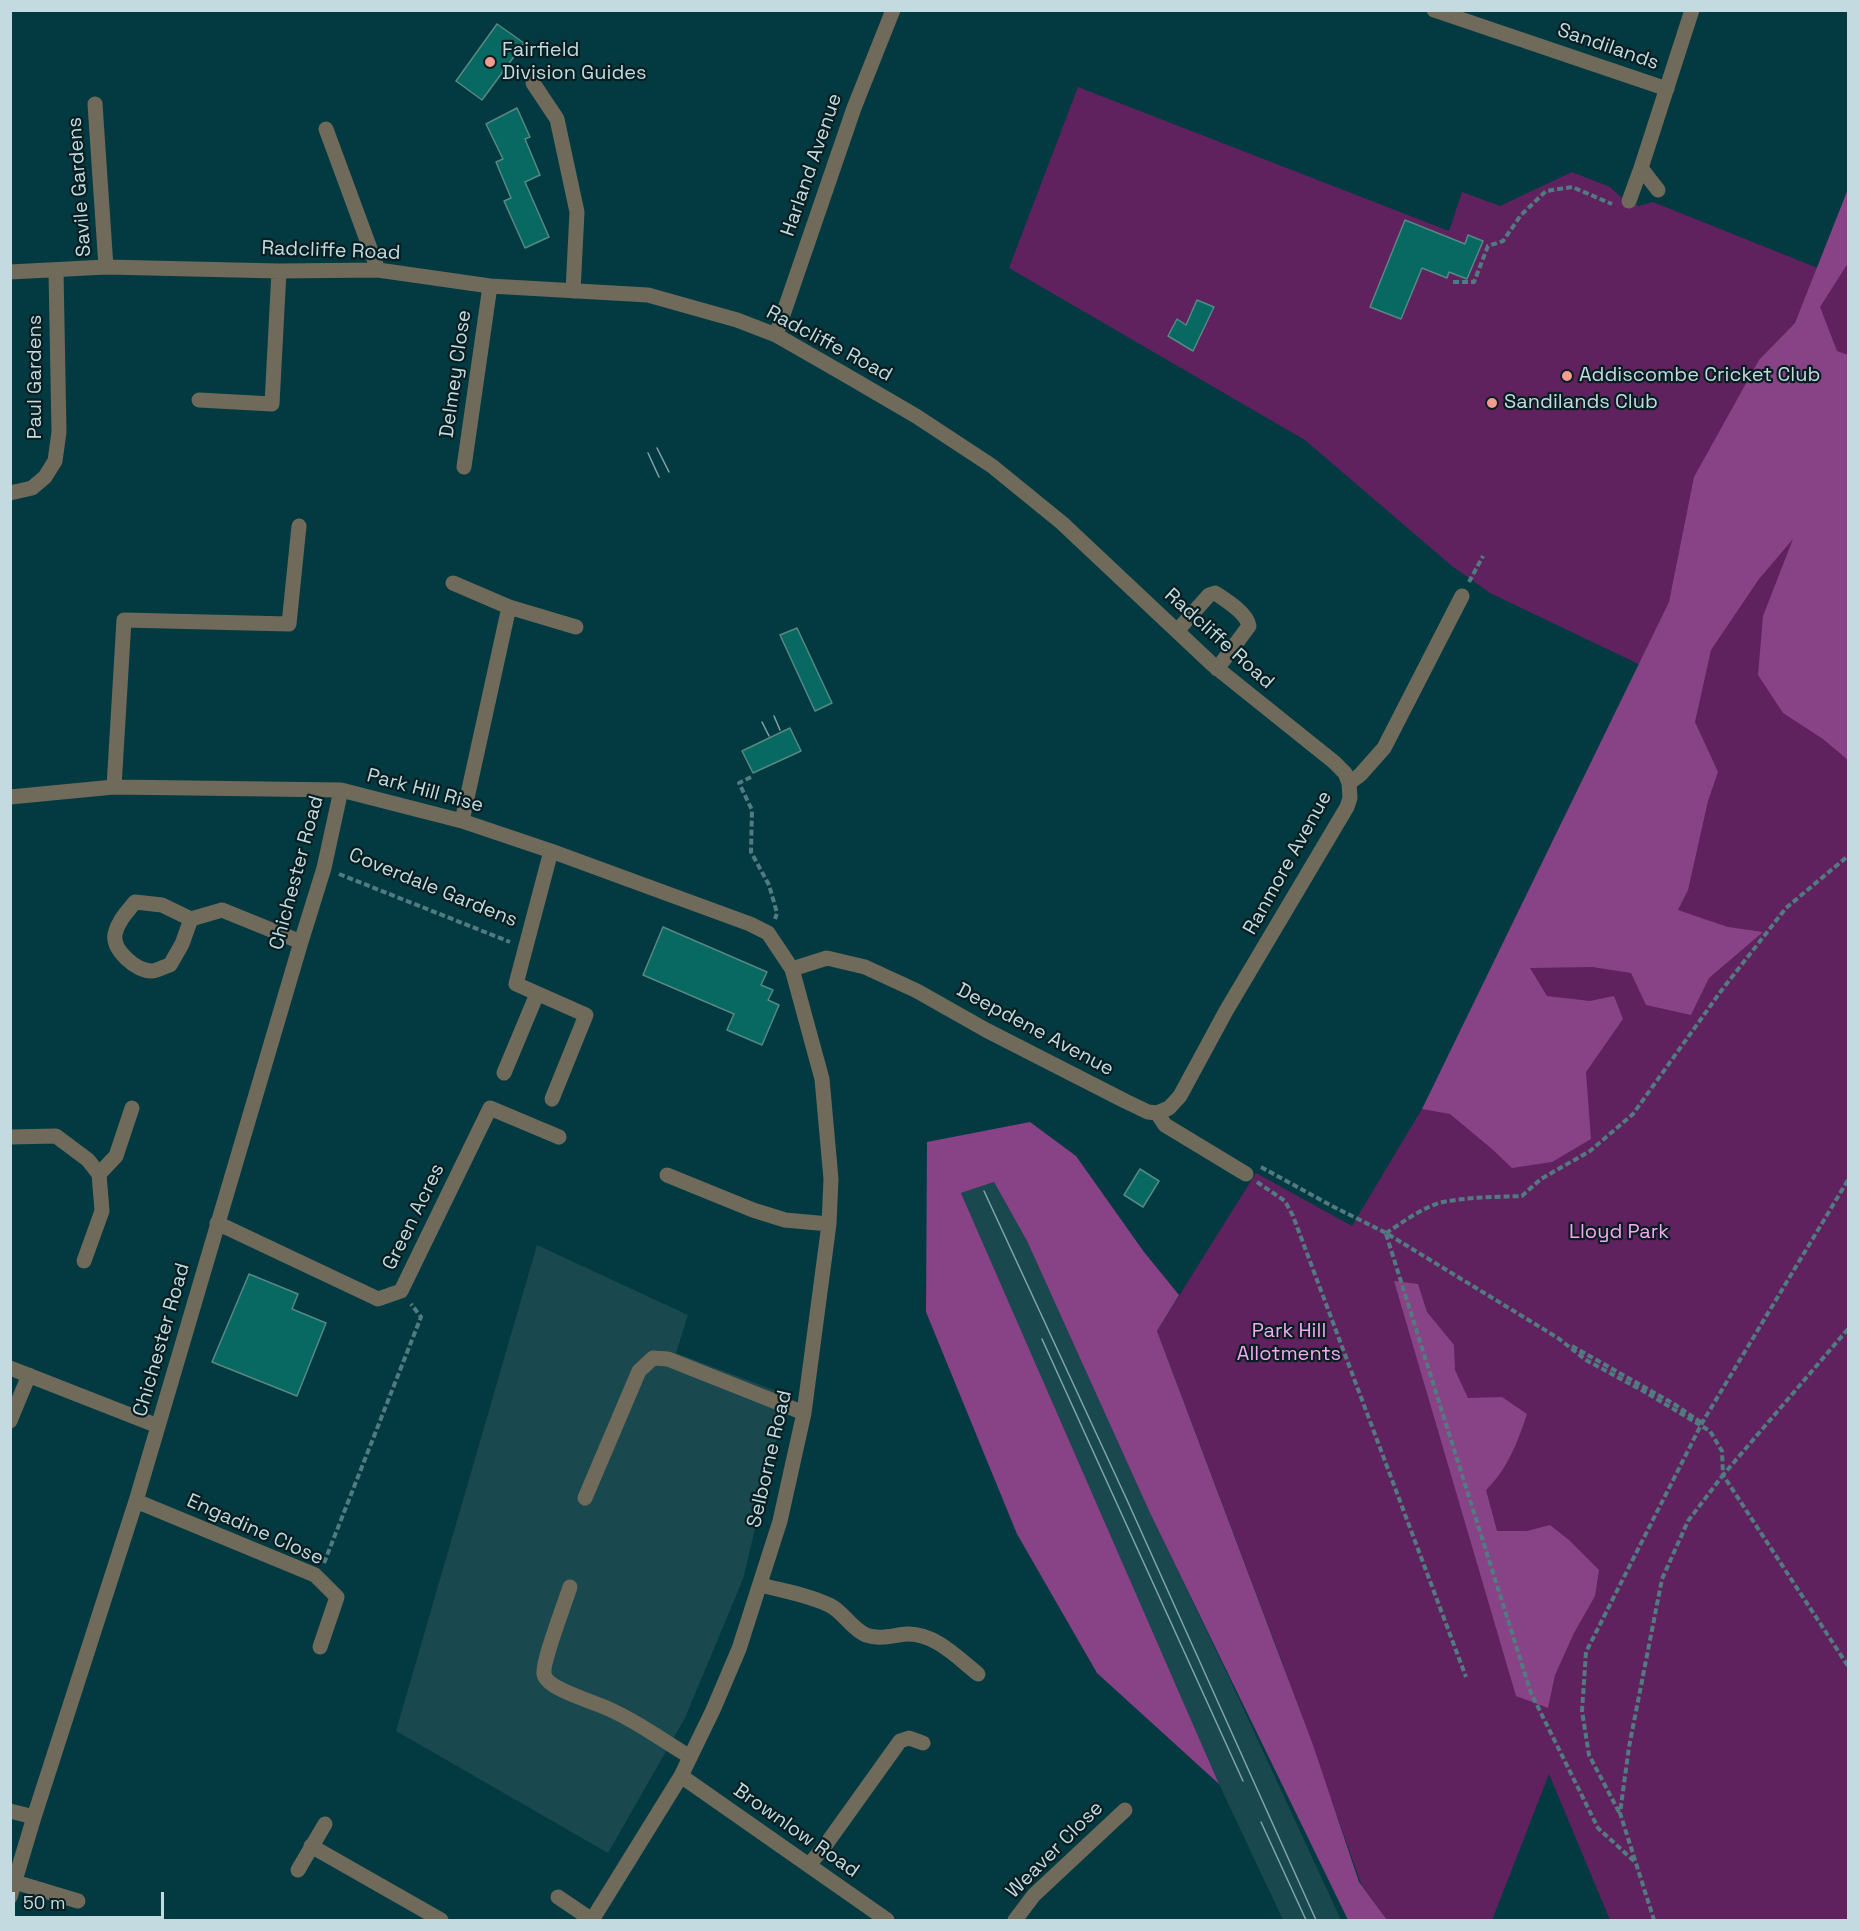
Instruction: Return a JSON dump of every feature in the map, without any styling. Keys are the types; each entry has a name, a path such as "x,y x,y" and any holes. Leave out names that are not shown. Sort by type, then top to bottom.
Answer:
{"street":[{"name":"Harland Avenue","path":"776,335 854,108 893,10"},
{"name":"Sandilands","path":"1434,10 1667,89"},
{"path":"1629,201 1692,10"},
{"path":"533,84 557,119 577,212 573,291"},
{"name":"Savile Gardens","path":"95,104 106,267"},
{"path":"326,129 378,270"},
{"path":"1641,168 1658,189"},
{"name":"Radcliffe Road","path":"10,272 106,267 279,271 378,270 490,286 648,295 737,320 776,335 916,416 992,466 1062,523 1217,669 1324,753 1345,773 1349,783"},
{"name":"Paul Gardens","path":"10,493 32,488 45,477 55,461 59,432 56,270"},
{"path":"199,400 272,404 279,271"},
{"name":"Delmey Close","path":"464,467 490,286"},
{"path":"114,787 124,620 288,624 299,526"},
{"path":"453,583 509,608 576,627"},
{"path":"1177,631 1209,595 1215,592 1241,614 1248,621 1249,626 1217,669"},
{"name":"Ranmore Avenue","path":"1157,1113 1169,1108 1180,1096 1226,1011 1347,807 1350,798 1349,783 1360,775 1384,748 1462,596"},
{"path":"462,821 509,608"},
{"name":"Park Hill Rise","path":"10,797 114,787 341,790 462,821 551,851 750,924 768,933"},
{"name":"Chichester Road","path":"13,1890 34,1817 136,1501 324,868 341,790"},
{"name":"Coverdale Gardens","path":"537,994 516,984 551,851"},
{"path":"191,919 182,944 170,965 151,971 132,964 118,950 114,936 122,918 135,902 162,905 191,919 222,910 301,942"},
{"path":"768,933 792,969"},
{"name":"Deepdene Avenue","path":"792,969 828,958 865,967 917,991 986,1030 1125,1101 1148,1112 1157,1113 1166,1125 1246,1173"},
{"name":"Selborne Road","path":"592,1920 681,1776 713,1710 739,1648 780,1521 804,1413 829,1224 831,1179 822,1079 792,969"},
{"path":"504,1073 537,994 585,1015 552,1099"},
{"path":"99,1174 116,1156 132,1108"},
{"name":"Green Acres","path":"218,1223 378,1299 401,1291 490,1108 559,1137"},
{"path":"10,1137 56,1136 88,1160 99,1174 102,1211 84,1261"},
{"path":"667,1174 753,1210 805,1223 829,1224"},
{"path":"585,1498 639,1371 653,1358 668,1359 804,1413"},
{"path":"10,1368 158,1426"},
{"path":"10,1421 29,1375"},
{"name":"Engadine Close","path":"136,1501 315,1575 337,1597 320,1647"},
{"path":"760,1584 832,1606 857,1630 869,1636 882,1638 909,1634 929,1639 947,1649 978,1674"},
{"path":"570,1587 543,1669 544,1677 559,1688 606,1707 690,1757"},
{"path":"809,1866 900,1741 909,1738 923,1743"},
{"name":"Brownlow Road","path":"681,1776 887,1920"},
{"name":"Weaver Close","path":"1015,1920 1034,1895 1125,1810"},
{"path":"10,1811 34,1817"},
{"path":"298,1870 325,1824"},
{"path":"311,1846 441,1920"},
{"path":"13,1890 78,1901"},
{"path":"558,1897 592,1920"}],"path":[{"path":"1453,282 1474,282 1488,246 1503,241 1521,215 1546,191 1572,187 1622,209 1629,201"},
{"path":"1462,596 1483,556"},
{"path":"751,777 739,783 752,810 751,852 769,885 777,913 768,933"},
{"path":"1386,1233 1441,1203 1522,1196 1541,1179 1590,1150 1634,1114 1721,991 1786,908 1848,856"},
{"name":"Coverdale Gardens","path":"324,868 526,948"},
{"path":"1466,1677 1293,1215 1285,1201 1246,1173 1252,1162 1386,1233 1558,1338 1586,1360 1710,1431 1722,1450 1723,1475 1848,1666"},
{"path":"1654,1920 1620,1813 1589,1755 1582,1711 1586,1653 1701,1424 1848,1180"},
{"path":"1386,1233 1531,1693 1598,1828 1635,1862"},
{"path":"309,1572 322,1568 421,1317 401,1291"},
{"path":"1620,1813 1629,1747 1662,1579 1688,1521 1723,1475 1848,1329"}],"shaded area":[{"path":"1848,189 1848,263 1820,307 1837,351 1848,355 1848,760 1823,739 1783,713 1758,675 1763,616 1793,539 1759,579 1711,650 1695,722 1718,772 1708,801 1688,890 1678,910 1728,927 1763,932 1709,978 1691,1015 1646,1005 1631,973 1592,967 1530,968 1547,996 1590,1001 1614,996 1623,1019 1586,1072 1591,1139 1552,1162 1512,1168 1450,1114 1422,1109 1669,602 1694,477 1759,360 1795,323"},
{"path":"1030,1122 1076,1156 1144,1252 1179,1295 1157,1331 1313,1745 1359,1882 1387,1920 1348,1920 1150,1513 1027,1241 994,1182 961,1193 1219,1784 1097,1673 1017,1534 926,1312 927,1142"},
{"path":"994,1182 1027,1241 1150,1513 1341,1920 1283,1920 1219,1784 961,1193"},
{"path":"537,1245 688,1315 676,1353 787,1395 743,1579 685,1718 608,1853 396,1731"},
{"path":"1394,1281 1418,1284 1427,1312 1454,1345 1455,1370 1468,1398 1502,1397 1527,1414 1506,1464 1486,1490 1497,1531 1527,1531 1550,1525 1569,1540 1599,1570 1595,1596 1574,1633 1555,1675 1548,1708 1516,1696"}],"green space":[{"path":"1078,87 1449,231 1462,192 1500,206 1572,172 1610,187 1622,198 1639,206 1653,202 1830,273 1848,235 1848,1920 1610,1920 1549,1774 1492,1920 1387,1920 1362,1886 1281,1659 1157,1331 1256,1173 1352,1226 1422,1109 1473,1051 1647,668 1490,593 1452,566 1305,440 1009,268"}],"building":[{"name":"Fairfield Division Guides","path":"497,24 524,43 482,100 456,81"},
{"path":"517,108 530,137 525,139 540,175 525,182 549,237 525,248 504,201 511,198 496,162 503,159 486,124"},
{"path":"1405,220 1465,244 1468,235 1483,241 1467,279 1449,272 1447,278 1422,268 1401,319 1370,307"},
{"path":"1197,300 1214,307 1193,351 1168,336 1177,319 1186,325"},
{"path":"797,628 832,703 815,711 780,635"},
{"path":"790,728 801,751 753,773 742,751"},
{"path":"663,927 767,972 761,985 773,990 768,1000 779,1005 762,1045 727,1030 734,1014 643,975"},
{"path":"1140,1169 1159,1181 1143,1207 1124,1195"},
{"path":"249,1274 298,1294 292,1309 326,1323 297,1396 212,1362"}],"tram line":[{"path":"657,448 669,472"},
{"path":"648,453 659,477"},
{"path":"774,716 780,730"},
{"path":"762,722 769,736"},
{"path":"984,1191 1127,1500 1316,1920"},
{"path":"1042,1339 1243,1781"},
{"path":"1261,1822 1306,1920"}],"place":[{"name":"Fairfield Division Guides","path":"490,62"},
{"name":"Addiscombe Cricket Club","path":"1567,376"},
{"name":"Sandilands Club","path":"1492,403"}],"park label":[{"name":"Lloyd Park","path":"1619,1233"},
{"name":"Park Hill Allotments","path":"1289,1344"}]}
